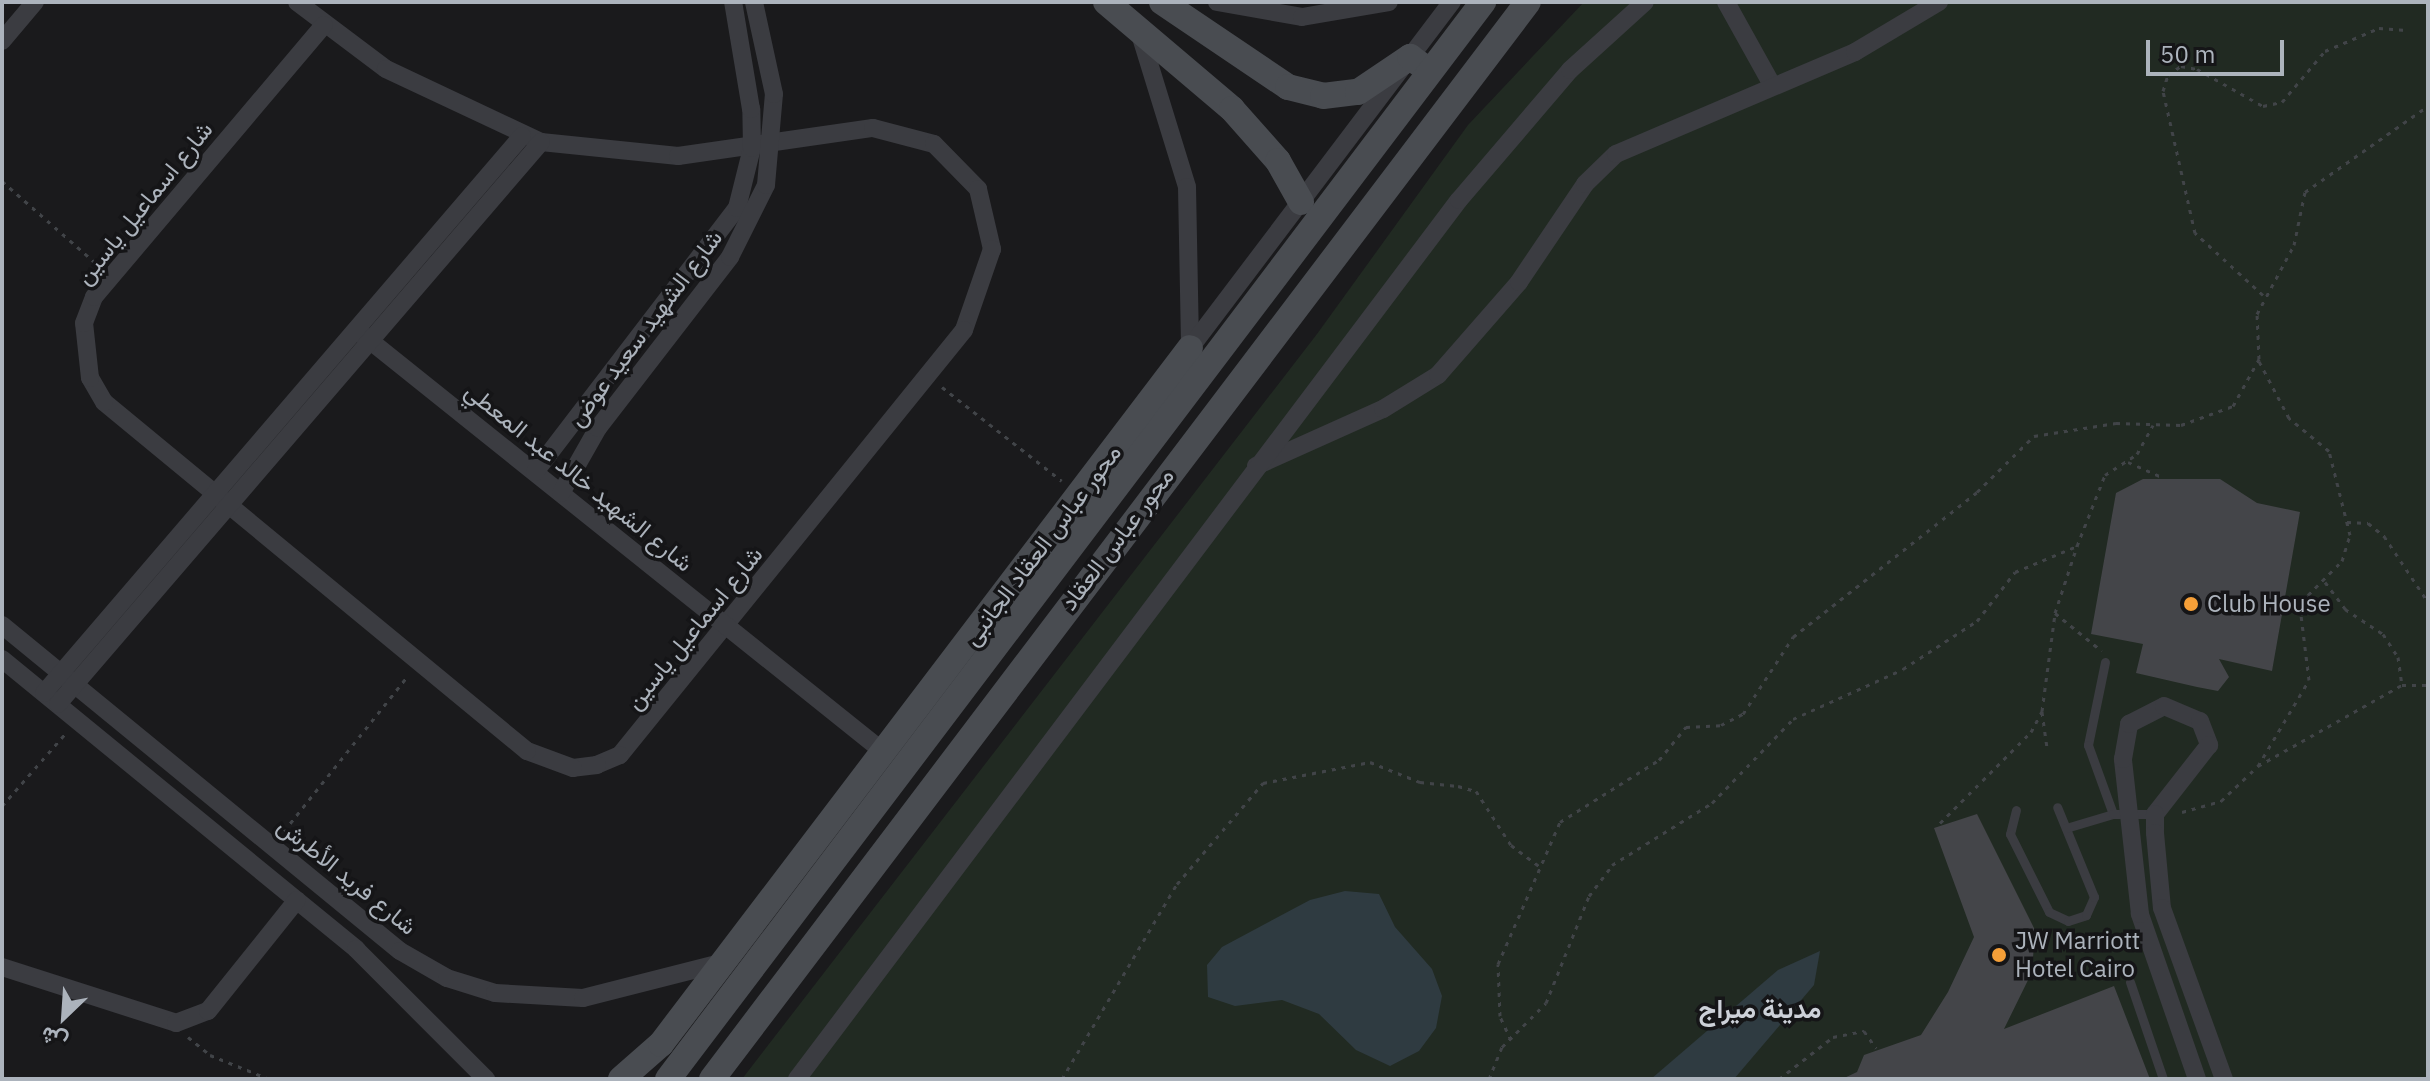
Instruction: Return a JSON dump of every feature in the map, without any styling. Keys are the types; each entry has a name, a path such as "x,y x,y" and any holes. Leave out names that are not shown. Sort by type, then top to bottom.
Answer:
{"main road":[{"path":"1106,2 1232,109 1278,161 1301,202"},
{"path":"1162,2 1256,72 1323,96 1358,92 1420,64"},
{"name":"محور عباس العقاد","path":"668,1079 1043,590 1252,283 1420,64 1483,2"},
{"name":"محور عباس العقاد","path":"712,1079 1062,612 1528,2"},
{"name":"محور عباس العقاد الجانبى","path":"621,1079 661,1044 1190,348"},
{"path":"1043,590 1045,607 1062,612"},
{"path":"989,662 1014,657 1022,666"},
{"path":"814,846 837,862"}],"street":[{"path":"2,41 35,2"},
{"name":"شارع اسماعيل ياسين","path":"297,2 324,25 452,106 541,142 632,155 752,148 873,128 905,132 934,144 978,189 989,218 987,280 930,377 620,755 597,765 573,768 527,751 104,402 90,378 84,323 110,275 324,25"},
{"name":"شارع الشهيد سعيد عوض","path":"535,472 716,243 737,208 752,148 733,2"},
{"name":"شارع الشهيد سعيد عوض","path":"561,493 598,428 730,257 766,185 775,144 774,94 754,2"},
{"path":"1217,2 1302,17 1389,2"},
{"name":"محور عباس العقاد الجانبى","path":"1190,348 1252,283 1301,202 1420,64 1452,2"},
{"path":"797,1079 1254,467 1506,142 1645,2"},
{"path":"1726,2 1771,83"},
{"path":"1254,467 1383,409 1438,375 1519,282 1585,184 1616,154 1771,83 1855,52 1939,2"},
{"path":"1139,31 1187,187 1190,348"},
{"path":"222,500 354,328 522,136"},
{"path":"51,699 222,500 372,342 541,142"},
{"path":"445,224 460,238"},
{"name":"شارع الشهيد خالد عبد المعطي","path":"354,328 885,753"},
{"name":"شارع فريد الأطرش","path":"2,625 373,929 447,978 538,998 626,992 724,962"},
{"name":"شارع فريد الأطرش","path":"2,659 356,949 486,1079"},
{"path":"2197,1079 2146,941 2122,814 2123,740 2138,714 2164,706 2200,721 2209,745 2155,814 2162,908 2224,1079"},
{"path":"2,967 176,1023 208,1011 297,900"},
{"path":"356,949 373,929"}],"lane":[{"path":"2105,662 2088,745 2122,814"},
{"path":"2016,810 2010,834 2049,912 2068,921 2091,910 2094,897 2057,807"},
{"path":"2066,828 2122,814 2155,814"},
{"path":"2130,982 2163,1079"}],"path":[{"path":"2264,296 2195,233 2163,91 2168,75 2181,66 2197,69 2263,106 2282,102 2325,51 2379,28 2406,30"},
{"path":"1511,1040 1498,1003 1498,964 1547,843 1577,805 1659,760 1686,727 1733,722 1793,637 1977,492 2034,436 2049,428 2209,420 2233,406 2259,359 2264,296 2294,245 2305,192 2428,106"},
{"path":"2,181 110,275"},
{"path":"2258,766 2309,680 2301,615 2308,595 2325,582 2342,561 2347,522 2329,451 2289,418 2259,359"},
{"path":"930,377 1079,495"},
{"path":"2047,748 2042,711 2055,613 2105,475 2128,462 2153,425"},
{"path":"2128,462 2161,477"},
{"path":"2347,522 2368,523 2384,536 2428,602"},
{"path":"1489,1079 1511,1040 1546,1003 1589,896 1612,865 1712,803 1793,719 1903,669 1977,621 2015,572 2077,546"},
{"path":"2325,582 2345,609 2383,634 2398,657 2402,685"},
{"path":"2055,613 2099,643 2105,662"},
{"path":"272,846 419,662"},
{"path":"2155,814 2221,801 2258,766 2402,685 2428,685"},
{"path":"1940,823 2031,732 2042,711"},
{"path":"2,806 77,720"},
{"path":"1062,1079 1177,884 1245,797 1285,773 1370,762 1420,782 1476,791 1511,845 1539,866"},
{"path":"176,1023 210,1055 269,1079"},
{"path":"1779,1079 1833,1037 1864,1031 1876,1048"}],"shaded area":[{"path":"1584,2 2428,2 2428,1079 742,1079 1317,334 1468,125"},
{"path":"1345,891 1379,894 1395,927 1432,969 1442,996 1436,1028 1419,1051 1390,1066 1356,1050 1319,1014 1282,1000 1235,1006 1208,997 1207,965 1222,947 1310,900"},
{"path":"1820,951 1814,985 1734,1079 1651,1079 1778,970"}],"building":[{"name":"Club House","path":"2143,479 2220,479 2257,503 2300,512 2272,671 2219,659 2229,677 2218,691 2197,687 2136,673 2143,644 2091,634 2116,493"},
{"name":"JW Marriott Hotel Cairo","path":"1977,814 2035,930 2032,972 2004,1029 2114,986 2150,1079 1842,1079 1857,1072 1864,1055 1921,1035 1948,992 1974,937 1934,828"}],"place":[{"name":"Club House","path":"2191,604"},
{"name":"JW Marriott Hotel Cairo","path":"1999,955"}],"district":[{"name":"مدينة ميراج","path":"1760,1009"}]}
